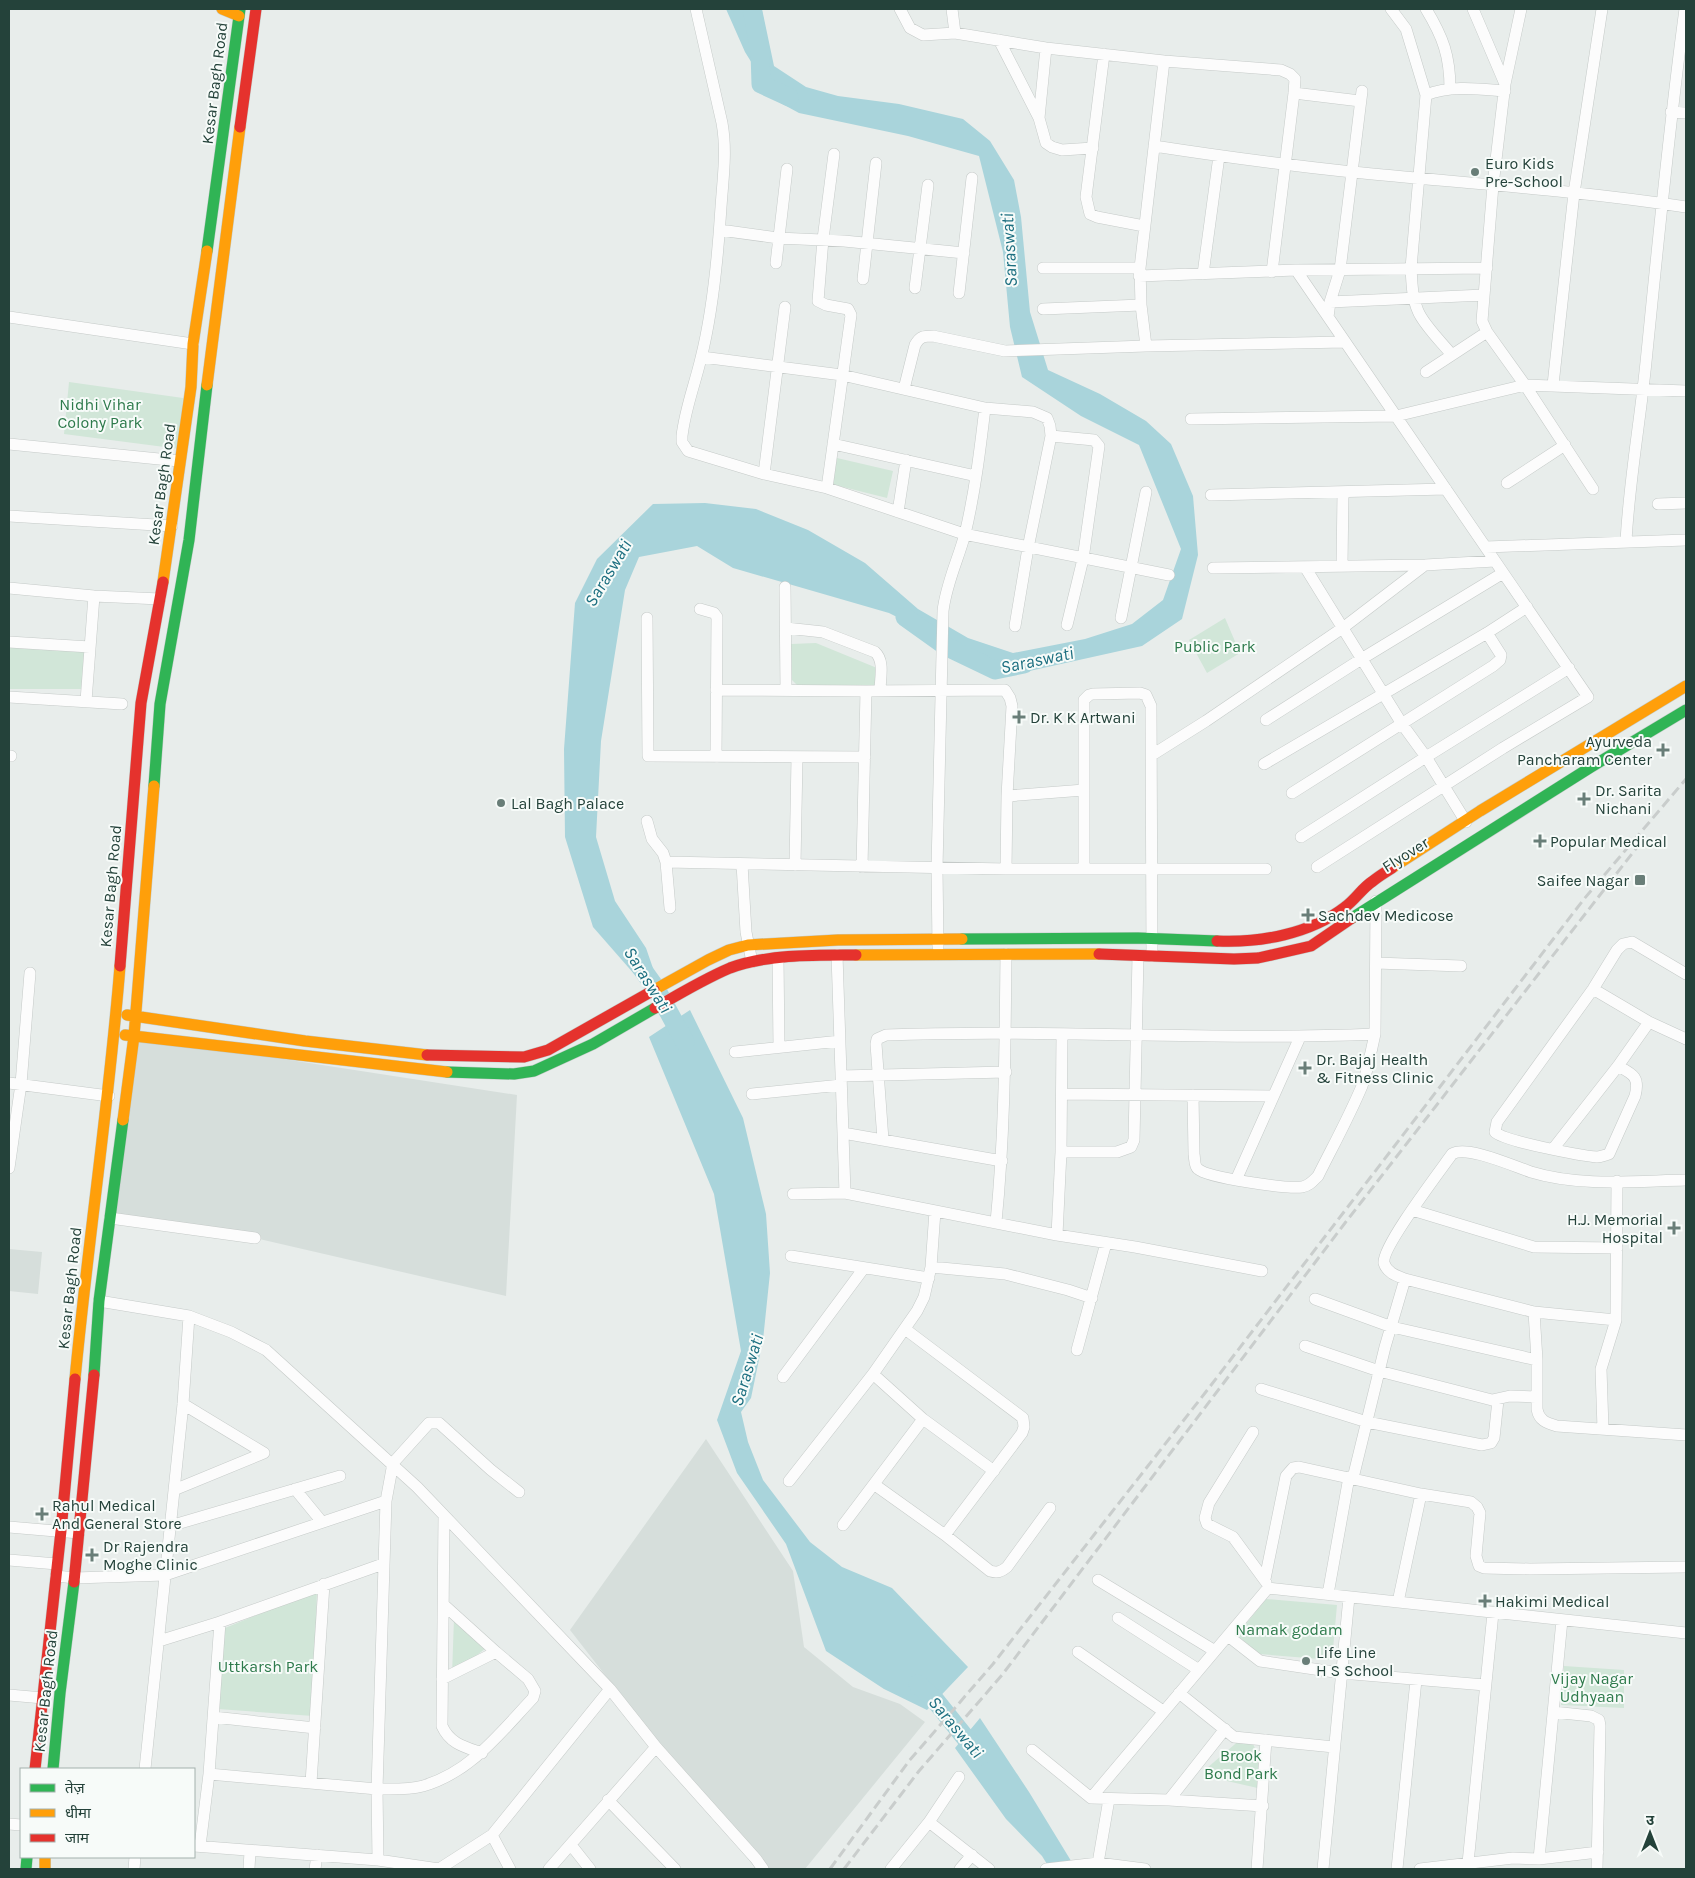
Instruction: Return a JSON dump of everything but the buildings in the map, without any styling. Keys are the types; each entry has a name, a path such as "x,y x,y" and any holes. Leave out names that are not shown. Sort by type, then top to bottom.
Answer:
{"main road":[{"path":"222,9 240,12"},
{"name":"Kesar Bagh Road","path":"53,1768 60,1693 75,1578 93,1390 99,1301 134,1036 160,704 189,540 224,237 256,9"},
{"name":"Kesar Bagh Road","path":"35,1768 61,1531 82,1302 109,1096 141,703 172,526 179,460 191,387 193,344 240,12"},
{"path":"114,1034 457,1073 514,1074 534,1071 554,1063 593,1044 698,983 731,968 752,962 806,955 1096,954 1234,959 1276,955 1311,946 1343,916 1352,902 1372,881 1466,822 1480,811 1686,686"},
{"name":"Flyover","path":"1343,916 1369,895 1486,822 1686,702"},
{"path":"115,1013 329,1044 439,1056 524,1057 548,1050 689,970 729,950 748,945 838,940 1152,938 1235,942 1260,940 1299,932 1321,922 1343,916 1376,901 1400,888 1591,767 1686,710"}],"street":[{"path":"696,9 725,142 720,230 702,357 683,425 682,442 688,451 764,474 826,488 964,534 1169,575"},
{"path":"900,9 910,28 923,34 955,33 1046,48 1164,61 1281,70 1290,74 1294,79 1294,93 1272,272"},
{"path":"952,9 955,33"},
{"path":"1391,9 1406,29 1426,95 1411,268 1412,293 1418,312 1452,355"},
{"path":"1426,9 1445,47 1450,68 1450,89"},
{"path":"1473,9 1505,88"},
{"path":"1521,9 1505,88 1493,185 1487,268 1481,316 1487,332 1593,489"},
{"path":"1552,385 1574,193 1602,9"},
{"path":"1626,542 1628,506 1643,390 1671,112 1686,9"},
{"path":"999,40 1039,118 1046,143 1052,148 1062,150 1093,148"},
{"path":"1039,118 1046,48"},
{"path":"1104,54 1086,197 1090,214 1096,217 1144,226"},
{"path":"1146,346 1139,272 1164,61"},
{"path":"1426,95 1439,90 1450,89 1505,88"},
{"path":"1294,93 1361,96 1340,270 1330,302 1328,316"},
{"path":"1671,112 1686,113"},
{"path":"1154,146 1352,172 1574,193 1686,207"},
{"path":"826,488 851,314 848,309 826,305 818,301 823,239 834,154"},
{"path":"1203,274 1219,156"},
{"path":"863,279 876,162"},
{"path":"776,263 787,169"},
{"path":"959,293 972,178"},
{"path":"915,288 928,185"},
{"path":"720,230 778,238 823,239 964,253"},
{"path":"208,234 224,237"},
{"path":"1043,268 1203,274 1296,270 1487,268"},
{"path":"1296,270 1588,697 1317,867"},
{"path":"1330,302 1484,295"},
{"path":"1043,309 1141,305"},
{"path":"764,474 784,307"},
{"path":"9,317 193,344"},
{"path":"1426,372 1487,332"},
{"path":"904,389 915,345 918,339 924,336 933,336 1005,351 1345,342"},
{"path":"702,357 842,375 985,408 1033,412 1047,418 1051,436 1028,548 1015,626"},
{"path":"1191,419 1396,416 1524,385 1686,391"},
{"path":"938,954 936,868 943,611 947,590 964,534 976,476 985,408"},
{"path":"1051,436 1094,440 1099,446 1082,559 1066,625"},
{"path":"9,444 179,460"},
{"path":"832,444 976,476"},
{"path":"1507,483 1564,445"},
{"path":"898,512 906,460"},
{"path":"1211,496 1446,489"},
{"path":"1121,618 1146,492"},
{"path":"1342,566 1343,492"},
{"path":"1658,504 1686,503"},
{"path":"9,516 172,526"},
{"path":"1486,547 1686,540"},
{"path":"1213,568 1425,565 1495,561"},
{"path":"1152,755 1206,721 1344,627 1425,565"},
{"path":"1305,566 1402,724 1445,786 1466,822"},
{"path":"1266,720 1363,658 1503,573"},
{"path":"784,587 786,690"},
{"path":"9,588 94,596 160,599"},
{"path":"86,701 94,596"},
{"path":"1264,764 1487,633 1527,607"},
{"path":"700,609 714,613 717,617 716,757"},
{"path":"646,618 648,756 865,757"},
{"path":"786,628 823,632 875,652 881,661 880,691"},
{"path":"1292,793 1493,666 1500,660 1501,655 1487,633"},
{"path":"9,642 90,647"},
{"path":"1301,837 1569,668"},
{"path":"716,690 1006,690 1012,706 1007,796 1006,869"},
{"path":"862,867 866,691"},
{"path":"1084,869 1084,700 1089,695 1140,693 1146,695 1151,706 1152,956"},
{"path":"9,697 122,704"},
{"path":"795,865 797,758"},
{"path":"1007,796 1084,790"},
{"path":"647,821 652,838 666,862 670,908"},
{"path":"666,862 1006,869 1266,869"},
{"path":"742,864 748,945 752,962"},
{"path":"1193,1095 1195,1164 1198,1169 1206,1173 1236,1180 1294,1187 1304,1187 1311,1184 1318,1176 1362,1084 1375,1034 1376,901"},
{"path":"1618,1066 1633,1074 1637,1085 1635,1096 1609,1154 1597,1157 1506,1138 1495,1132 1497,1122 1593,989 1617,950 1623,944 1632,942 1686,974"},
{"path":"996,1222 1002,1161 1006,1072 1006,954"},
{"path":"837,955 845,1193"},
{"path":"1061,1152 1117,1152 1131,1147 1134,1140 1138,956"},
{"path":"778,958 779,1048"},
{"path":"1376,963 1460,966"},
{"path":"9,1168 15,1084 30,973"},
{"path":"1593,989 1650,1022 1686,1039"},
{"path":"1553,1148 1650,1022"},
{"path":"883,1140 877,1039 886,1035 1062,1034 1300,1037 1375,1034"},
{"path":"1057,1235 1061,1152 1062,1034"},
{"path":"1236,1180 1300,1037"},
{"path":"735,1052 840,1041"},
{"path":"752,1094 878,1075 1006,1072"},
{"path":"15,1084 109,1096"},
{"path":"1062,1094 1273,1096"},
{"path":"843,1133 1002,1161"},
{"path":"1616,1320 1534,1312 1405,1279 1392,1274 1384,1263 1386,1253 1412,1210 1456,1151 1469,1151 1552,1178 1567,1180 1686,1180"},
{"path":"1603,1429 1601,1369 1616,1320 1617,1181"},
{"path":"793,1194 845,1193 1057,1235 1262,1271"},
{"path":"1412,1210 1534,1247 1617,1248"},
{"path":"789,1482 873,1374 917,1311 924,1297 930,1272 935,1211"},
{"path":"110,1218 255,1238"},
{"path":"1077,1350 1106,1243"},
{"path":"791,1256 864,1268 1006,1274 1092,1298"},
{"path":"783,1377 864,1268"},
{"path":"1328,1594 1351,1478 1367,1422 1384,1347 1392,1328 1405,1279"},
{"path":"1315,1299 1392,1328 1537,1360"},
{"path":"99,1301 189,1316 231,1332 266,1350 393,1463 610,1688 656,1747 763,1869"},
{"path":"1534,1312 1537,1360 1536,1397 1538,1415 1542,1420 1557,1426 1686,1435"},
{"path":"144,1768 183,1404 189,1316"},
{"path":"905,1329 1023,1418 1024,1427 1022,1434 945,1535"},
{"path":"1305,1346 1379,1371 1492,1400 1510,1396 1536,1397"},
{"path":"873,1374 924,1418 994,1471"},
{"path":"1261,1389 1367,1422 1486,1445 1494,1438 1498,1400"},
{"path":"174,1490 264,1453 183,1404"},
{"path":"843,1525 924,1418"},
{"path":"378,1860 377,1789 383,1564 386,1501 393,1463 429,1423 440,1423 491,1470 519,1492"},
{"path":"1253,1432 1209,1503 1206,1518 1207,1524 1234,1537 1266,1583 1349,1597 1686,1633"},
{"path":"1091,1798 1228,1636 1266,1583 1286,1476 1293,1468 1299,1467 1422,1494 1471,1502 1477,1506 1480,1518 1476,1556 1479,1566 1484,1568 1686,1567"},
{"path":"170,1526 340,1476"},
{"path":"875,1485 945,1535 990,1571 1002,1571 1007,1567 1050,1508"},
{"path":"295,1489 322,1522"},
{"path":"1398,1602 1422,1494"},
{"path":"56,1576 75,1578 165,1575 386,1501"},
{"path":"444,1516 442,1726 445,1734 456,1744 482,1753"},
{"path":"9,1527 79,1533"},
{"path":"9,1560 57,1564"},
{"path":"159,1641 220,1622 383,1564"},
{"path":"1098,1580 1215,1651"},
{"path":"311,1783 324,1584"},
{"path":"1322,1869 1349,1597"},
{"path":"209,1774 377,1789 400,1789 428,1784 448,1776 470,1763 482,1753 533,1698 534,1691 528,1679 444,1605"},
{"path":"1468,1863 1493,1612"},
{"path":"1118,1618 1199,1670"},
{"path":"1539,1859 1562,1620"},
{"path":"220,1622 209,1774 197,1846 378,1860 440,1869 492,1835 610,1688"},
{"path":"1228,1636 1260,1661 1341,1673 1485,1686"},
{"path":"442,1679 496,1652"},
{"path":"1078,1652 1163,1711"},
{"path":"1397,1869 1416,1680"},
{"path":"1179,1693 1234,1737 1334,1747"},
{"path":"9,1695 43,1698"},
{"path":"1553,1712 1591,1716 1599,1720 1597,1869"},
{"path":"213,1717 315,1728"},
{"path":"1169,1800 1225,1729"},
{"path":"1258,1869 1266,1740"},
{"path":"549,1869 656,1747"},
{"path":"1032,1750 1091,1798 1169,1800 1262,1806"},
{"path":"891,1869 929,1822 959,1777"},
{"path":"1094,1864 1109,1799"},
{"path":"608,1800 675,1869"},
{"path":"929,1822 989,1869"},
{"path":"492,1835 510,1869"},
{"path":"571,1845 590,1869"},
{"path":"249,1869 250,1851"},
{"path":"1420,1869 1513,1858 1539,1859 1598,1852"},
{"path":"315,1869 317,1855"},
{"path":"960,1869 972,1855"},
{"path":"1046,1869 1094,1864 1145,1869"}],"shaded area":[{"path":"134,1036 517,1095 506,1296 255,1238 110,1218"},
{"path":"9,1249 42,1252 38,1294 9,1291"},
{"path":"706,1439 793,1571 804,1647 853,1687 900,1704 925,1722 805,1869 756,1869 570,1630"}],"green space":[{"name":"Nidhi Vihar Colony Park","path":"69,382 183,398 180,449 64,434"},
{"path":"837,458 893,471 887,498 831,484"},
{"name":"Public Park","path":"1225,618 1240,653 1207,673 1189,640"},
{"path":"816,643 877,668 876,687 798,686 791,679 791,644"},
{"path":"9,647 88,649 82,689 9,689"},
{"name":"Uttkarsh Park","path":"317,1590 313,1716 218,1709 225,1628"},
{"name":"Namak godam","path":"1266,1599 1337,1605 1332,1660 1259,1654 1237,1635"},
{"path":"454,1618 486,1648 452,1675"},
{"name":"Vijay Nagar Udhyaan","path":"1564,1666 1624,1670 1624,1708 1561,1705"},
{"name":"Brook Bond Park","path":"1241,1739 1251,1739 1260,1760 1262,1789 1205,1776 1207,1768"}],"water":[{"path":"726,9 762,9 774,66 806,87 838,96 899,104 963,119 990,141 1014,180 1021,217 1030,312 1048,370 1100,394 1146,421 1171,444 1193,496 1198,555 1182,619 1142,646 1012,675 889,613 733,568 697,546 639,557 625,590 601,741 596,837 615,901 646,948 656,977 642,983 593,927 565,837 564,749 575,603 597,559 653,504 705,503 756,509 808,530 865,563 918,609 968,638 1013,653 1085,639 1132,624 1163,600 1181,549 1139,445 1081,416 1022,377 1010,327 1003,252 979,156 908,136 799,113 775,100 745,52"},
{"path":"690,1010 743,1118 766,1214 770,1273 763,1340 751,1398 741,1412 748,1442 763,1480 810,1542 842,1567 892,1588 968,1667 927,1710 884,1689 826,1651 786,1544 737,1473 717,1420 741,1351 714,1194 649,1037"},
{"path":"980,1718 1029,1792 1076,1869 1050,1869 1042,1856 1006,1819 955,1748"}],"waterway":[{"path":"752,9 760,52 761,84 789,97"},
{"name":"Saraswati","path":"905,617 947,647 995,670 1024,664"},
{"name":"Saraswati","path":"635,959 655,987 685,1042"},
{"name":"Saraswati","path":"918,1684 935,1700 980,1756"}],"railway":[{"path":"830,1869 909,1761 993,1664 1205,1393 1584,899 1686,779"},
{"path":"844,1869 919,1771 1002,1675 1345,1223 1638,846"}],"traffic: fast":[{"path":"207,251 240,9"},
{"path":"154,786 160,704 189,540 207,385"},
{"path":"1352,918 1591,767 1686,710"},
{"path":"962,939 1138,938 1217,941"},
{"path":"447,1072 514,1074 534,1071 593,1044 655,1008"},
{"path":"94,1375 99,1301 123,1120"},
{"path":"53,1768 60,1693 74,1582"},
{"path":"26,1869 27,1858"}],"traffic: slow":[{"path":"222,9 239,16"},
{"path":"207,385 240,127"},
{"path":"163,582 191,387 193,344 207,251"},
{"path":"1392,868 1480,811 1686,686"},
{"path":"123,1120 134,1036 154,786"},
{"path":"654,990 708,960 729,950 748,945 838,940 962,939"},
{"path":"856,955 1099,954"},
{"path":"75,1379 120,966"},
{"path":"127,1015 305,1041 427,1055"},
{"path":"125,1035 447,1072"},
{"path":"45,1858 45,1869"}],"traffic: jam":[{"path":"240,127 256,9"},
{"path":"120,966 141,703 163,582"},
{"path":"1217,941 1267,938 1284,935 1316,924 1345,907 1369,884 1392,868"},
{"path":"1099,954 1234,959 1258,958 1311,946 1352,918"},
{"path":"655,1008 711,977 745,963 792,956 856,955"},
{"path":"427,1055 524,1057 548,1050 654,990"},
{"path":"74,1582 94,1375"},
{"path":"35,1768 61,1531 75,1379"}],"place":[{"name":"Euro Kids Pre-School","path":"1475,172"},
{"name":"Dr. K K Artwani","path":"1019,717"},
{"name":"Ayurveda Pancharam Center","path":"1663,750"},
{"name":"Dr. Sarita Nichani","path":"1584,799"},
{"name":"Lal Bagh Palace","path":"501,803"},
{"name":"Popular Medical","path":"1540,841"},
{"name":"Saifee Nagar","path":"1640,880"},
{"name":"Sachdev Medicose","path":"1308,915"},
{"name":"Dr. Bajaj Health & Fitness Clinic","path":"1305,1068"},
{"name":"H.J. Memorial Hospital","path":"1674,1228"},
{"name":"Rahul Medical And General Store","path":"42,1514"},
{"name":"Dr Rajendra Moghe Clinic","path":"92,1555"},
{"name":"Hakimi Medical","path":"1485,1601"},
{"name":"Life Line H S School","path":"1306,1661"}]}
